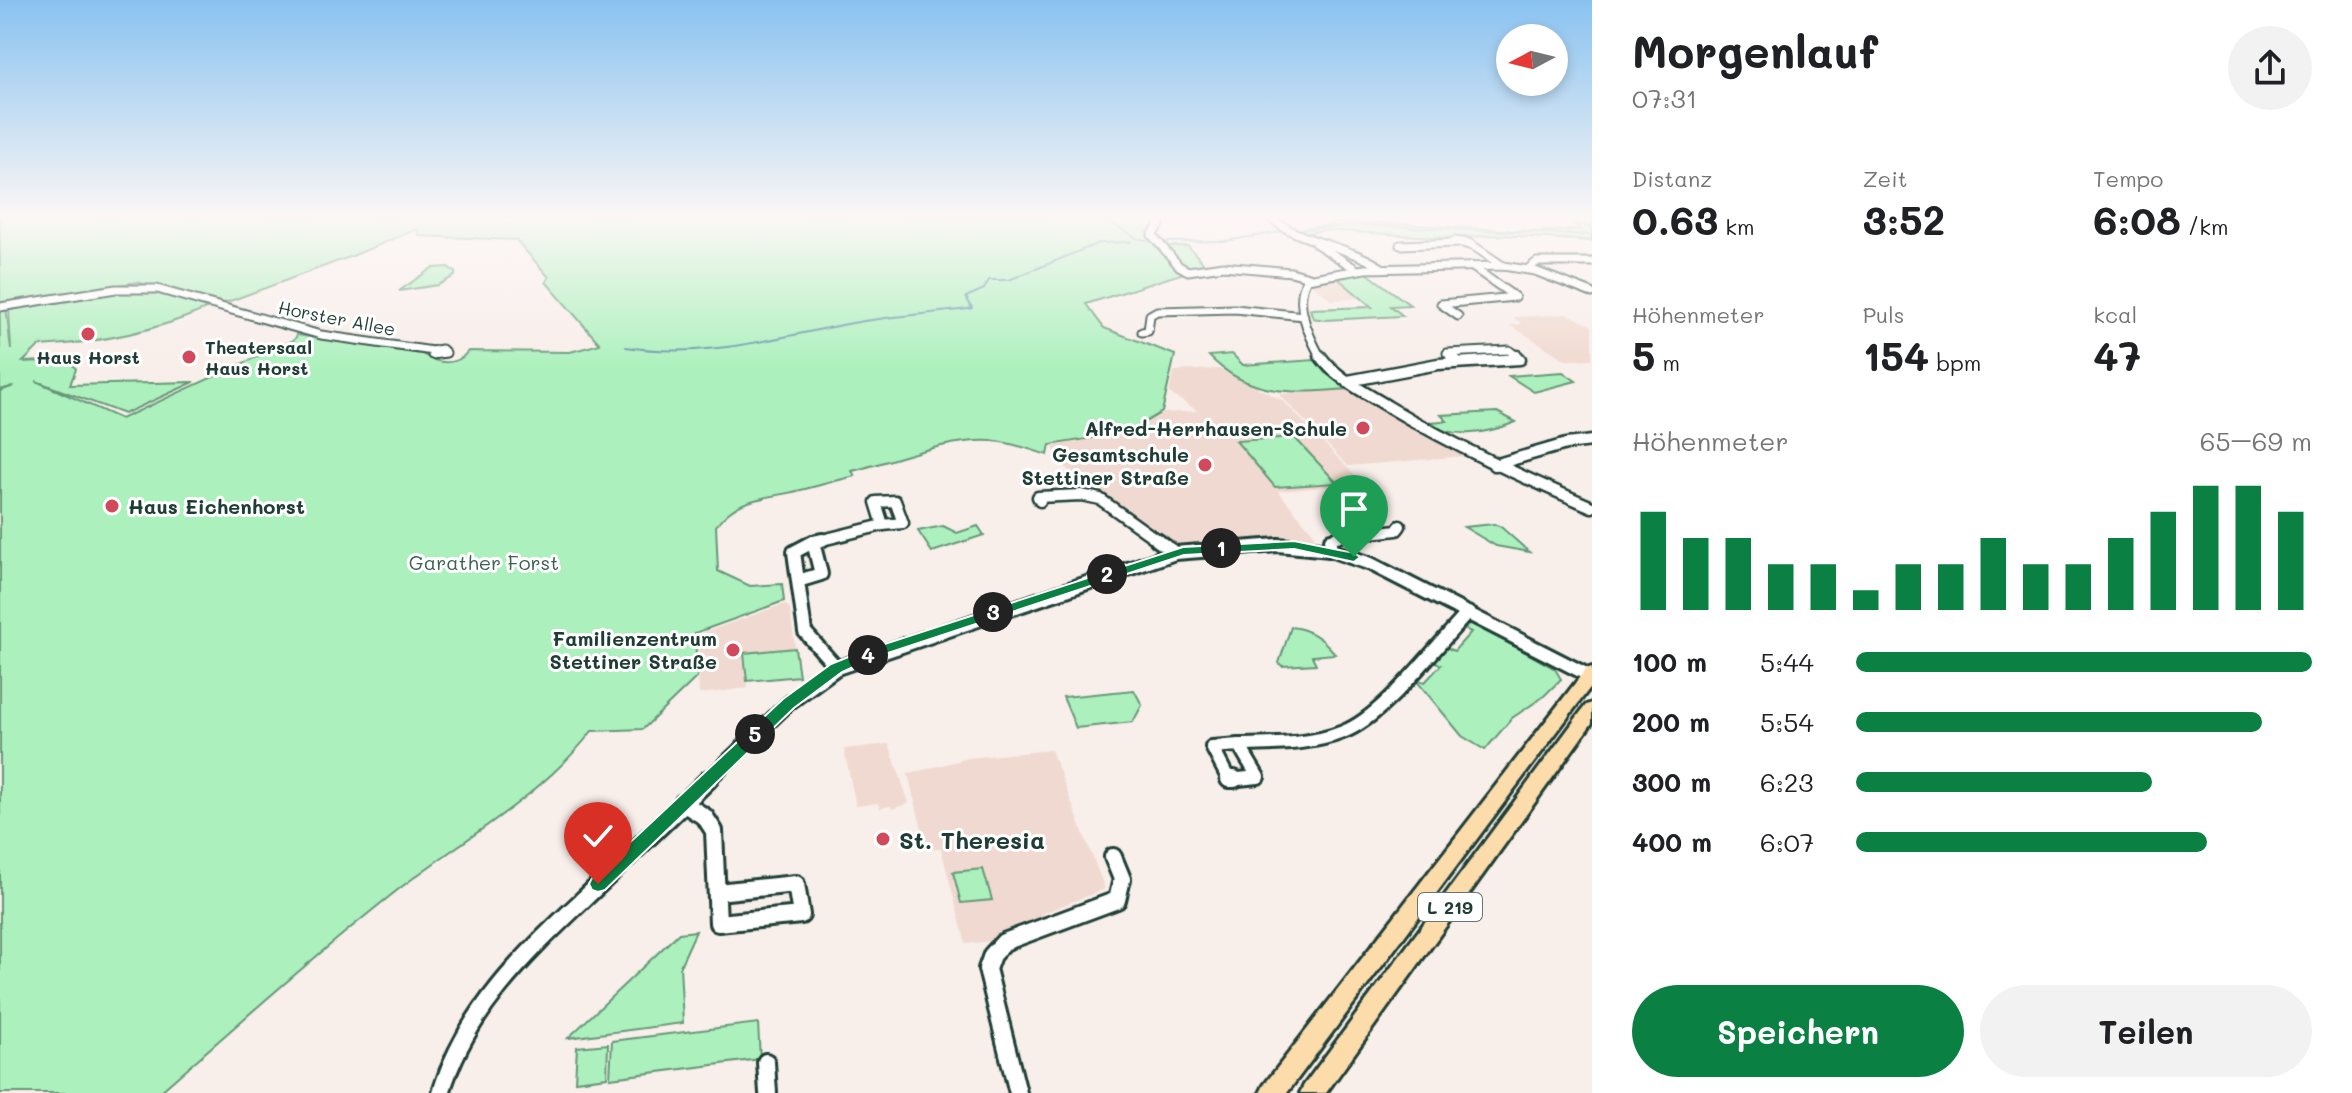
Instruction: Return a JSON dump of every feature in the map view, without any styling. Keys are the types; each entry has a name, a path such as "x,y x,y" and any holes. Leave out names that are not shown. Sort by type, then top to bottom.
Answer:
{"main road":[{"name":"L 219","path":"1272,1093 1591,675"},
{"name":"L 219","path":"1312,1093 1592,710"}],"street":[{"path":"1181,267 1188,271 1216,267"},
{"path":"1235,267 1285,271 1309,277 1373,267"},
{"path":"1458,316 1441,304 1515,297 1472,267"},
{"path":"1514,267 1528,269 1592,293"},
{"path":"1309,277 1302,288 1304,316 1314,348 1348,381 1443,439 1494,465 1592,507"},
{"name":"Horster Allee","path":"0,307 116,289 157,289 321,335 433,351"},
{"path":"1142,332 1149,329 1150,315 1155,311 1235,309 1304,316"},
{"path":"1348,381 1458,362 1520,359 1509,350 1447,353 1458,362"},
{"path":"1494,465 1556,446 1592,441"},
{"path":"1040,501 1038,497 1081,495 1100,499 1175,553"},
{"path":"837,668 808,639 794,552 813,542 883,525"},
{"path":"1330,550 1331,539 1335,537 1397,530 1400,526"},
{"path":"798,581 821,574 813,542"},
{"path":"441,1093 458,1045 496,988 565,914 789,703 837,668 905,642 1175,553 1278,545 1330,550 1390,572 1591,675"},
{"path":"1239,745 1324,738 1356,726 1468,613"},
{"path":"683,803 711,823 718,923 801,915 796,884 717,892"},
{"path":"1018,1093 987,969 992,955 1004,942 1117,900 1122,879 1113,857"},
{"path":"766,1062 768,1093"}],"shaded area":[{"path":"1334,275 1364,298 1331,300 1312,285 1315,281"},
{"path":"1568,314 1592,326 1592,359 1566,360 1510,325 1522,324 1513,317"},
{"name":"Gesamtschule Stettiner Straße","path":"1219,369 1282,400 1363,484 1278,491 1313,533 1316,542 1171,546 1082,491 1052,446 1129,433 1164,413 1198,411 1169,393 1174,371"},
{"name":"Alfred-Herrhausen-Schule","path":"1351,389 1464,456 1348,466 1279,394"},
{"name":"Familienzentrum Stettiner Straße","path":"785,604 790,609 795,648 745,653 748,688 699,694 697,635"},
{"path":"889,744 909,803 892,809 891,806 880,808 878,803 856,806 844,749"},
{"path":"1051,750 1105,889 1043,913 1046,922 999,940 966,944 941,849 927,849 908,774 969,758"}],"green space":[{"name":"Garather Forst","path":"0,267 322,267 222,304 137,282 0,304"},
{"path":"448,267 455,272 455,276 438,285 399,291 432,268"},
{"name":"Garather Forst","path":"540,267 1203,267 1086,304 1104,328 1175,355 1162,412 1128,432 1050,445 1048,455 1000,442 958,443 852,471 855,476 750,501 732,510 716,526 718,571 750,586 782,584 784,601 695,633 697,677 643,729 592,731 549,777 524,798 365,916 159,1093 0,1093 0,391 14,386 0,390 0,309 6,308 11,350 9,308 83,295 134,291 183,299 206,309 124,335 39,346 23,362 69,360 76,369 70,385 194,382 124,414 36,381 121,419 294,340 297,335 422,354 446,362 458,360 468,351 570,352 600,344 546,282 549,277"},
{"path":"1364,271 1410,305 1391,306 1403,316 1313,318 1310,309 1372,307 1334,275"},
{"path":"1232,354 1243,365 1315,360 1325,373 1351,389 1293,391 1258,386 1224,370 1209,356"},
{"path":"1563,372 1576,381 1534,392 1509,376"},
{"path":"1497,412 1516,422 1492,430 1457,433 1423,422 1447,421 1441,415"},
{"path":"1294,437 1337,483 1275,487 1236,441"},
{"path":"1494,524 1529,552 1496,546 1464,527"},
{"path":"943,526 957,533 978,526 984,535 932,552 918,531"},
{"path":"1470,621 1555,669 1561,679 1543,697 1512,718 1485,750 1462,736 1415,679 1425,682 1441,665 1433,660 1446,647 1454,651 1471,632 1463,628"},
{"path":"1291,627 1316,636 1335,654 1312,656 1316,664 1282,666 1279,663"},
{"path":"795,648 799,676 747,681 744,653"},
{"path":"1134,690 1142,705 1133,722 1076,728 1063,697"},
{"path":"983,869 992,900 961,903 953,872"},
{"path":"696,931 680,966 683,1023 568,1038 679,933"},
{"path":"758,1023 760,1059 610,1078 612,1041"},
{"path":"608,1044 607,1077 575,1081 577,1047"}],"waterway":[{"path":"626,347 712,349 866,321 968,309 972,308 966,297 984,289 989,280 1009,280 1041,267"}],"place":[{"name":"Haus Horst","path":"88,334"},
{"name":"Theatersaal Haus Horst","path":"189,357"},
{"name":"Alfred-Herrhausen-Schule","path":"1363,428"},
{"name":"Gesamtschule Stettiner Straße","path":"1205,465"},
{"name":"Haus Eichenhorst","path":"112,506"},
{"name":"Familienzentrum Stettiner Straße","path":"733,650"},
{"name":"St. Theresia","path":"883,839"}],"route":[{"path":"598,884 789,703 837,668 1128,567 1183,551 1294,545 1354,557"}]}
